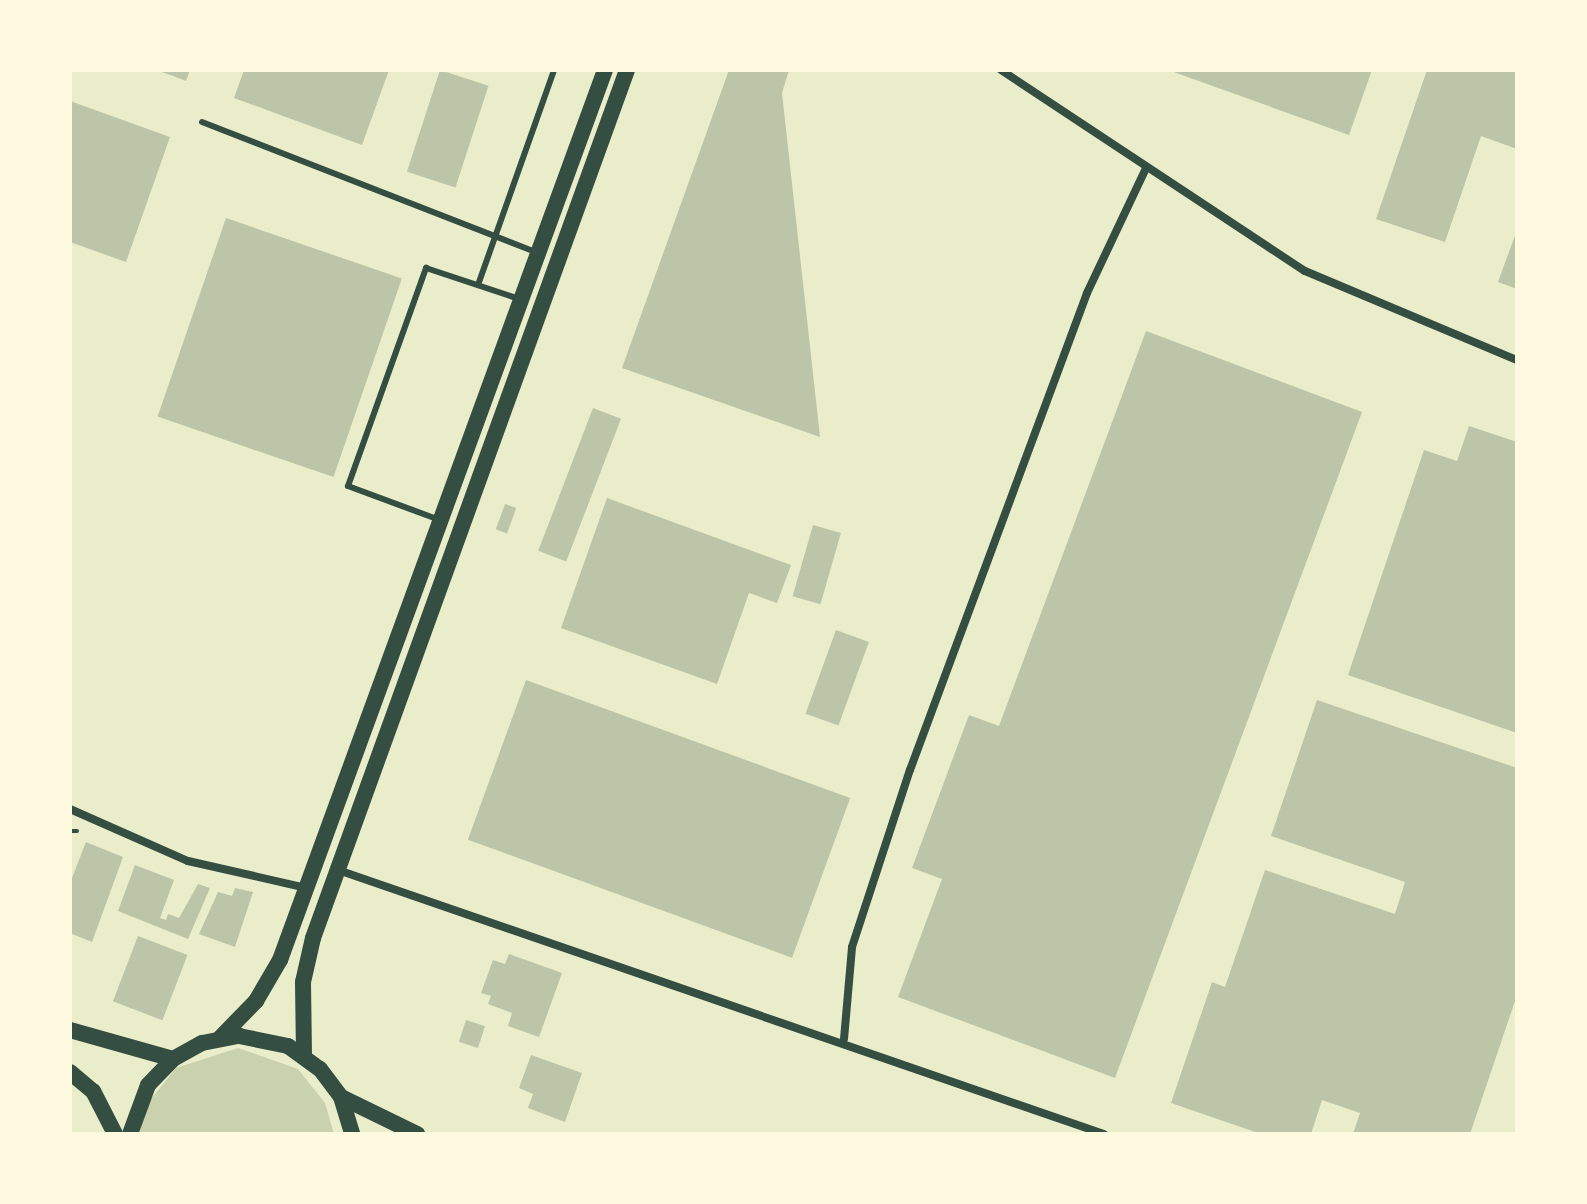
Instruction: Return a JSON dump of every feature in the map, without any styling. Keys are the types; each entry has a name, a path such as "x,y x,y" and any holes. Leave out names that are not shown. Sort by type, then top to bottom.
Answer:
{"main road":[{"path":"130,1134 148,1085 173,1059 220,1038 270,981 441,520 526,302 605,70"},
{"path":"304,1055 306,961 627,70"},
{"path":"70,1030 173,1059"},
{"path":"220,1038 273,1041 304,1055 341,1097 417,1134"},
{"path":"70,1072 93,1091 115,1134"},
{"path":"341,1097 352,1134"}],"street":[{"path":"1001,70 1146,168 1340,290 1517,360"},
{"path":"844,1039 852,947 910,770 1087,293 1146,168"},
{"path":"70,809 188,861 307,888"},
{"path":"338,870 844,1039 1104,1134"}],"lane":[{"path":"478,285 554,70"},
{"path":"202,122 497,234 543,255"},
{"path":"441,520 348,486 426,268 526,302"}],"path":[{"path":"70,831 77,831"}],"green space":[{"path":"238,1048 298,1069 325,1103 334,1134 139,1134 148,1103 176,1068"}],"building":[{"path":"157,70 190,70 186,81"},
{"path":"244,70 389,70 362,145 234,98"},
{"path":"440,70 489,86 455,188 407,172"},
{"path":"729,70 789,70 782,93 820,437 622,368"},
{"path":"1168,70 1372,70 1349,135"},
{"path":"1427,70 1517,70 1517,149 1481,136 1445,242 1376,219"},
{"path":"70,101 170,137 126,262 70,242"},
{"path":"226,218 402,279 333,477 158,417"},
{"path":"1517,230 1517,289 1498,282"},
{"path":"1146,331 1362,412 1115,1078 898,997 942,879 912,868 969,715 999,726"},
{"path":"593,408 621,419 566,562 538,551"},
{"path":"1469,426 1517,442 1517,733 1348,675 1424,450 1457,461"},
{"path":"607,498 791,565 777,603 749,593 717,684 561,628"},
{"path":"505,504 516,508 507,533 496,529"},
{"path":"813,525 841,533 820,604 793,596"},
{"path":"836,630 869,642 838,726 806,714"},
{"path":"526,680 850,798 792,958 468,840"},
{"path":"1317,700 1517,768 1517,995 1470,1134 1353,1134 1360,1113 1322,1100 1311,1134 1261,1134 1171,1103 1212,982 1225,987 1265,870 1395,914 1405,882 1271,836"},
{"path":"86,842 123,857 92,942 70,933 70,883"},
{"path":"135,865 174,880 160,918 166,920 168,914 179,918 198,884 210,888 188,939 118,911"},
{"path":"235,888 253,892 235,947 199,934 218,892 232,896"},
{"path":"138,936 187,955 162,1020 113,1001"},
{"path":"509,954 562,973 539,1037 508,1026 512,1013 488,1004 491,996 481,993 493,960 505,964"},
{"path":"466,1020 485,1026 478,1048 459,1042"},
{"path":"531,1055 582,1073 565,1122 528,1108 533,1094 519,1088"}]}
